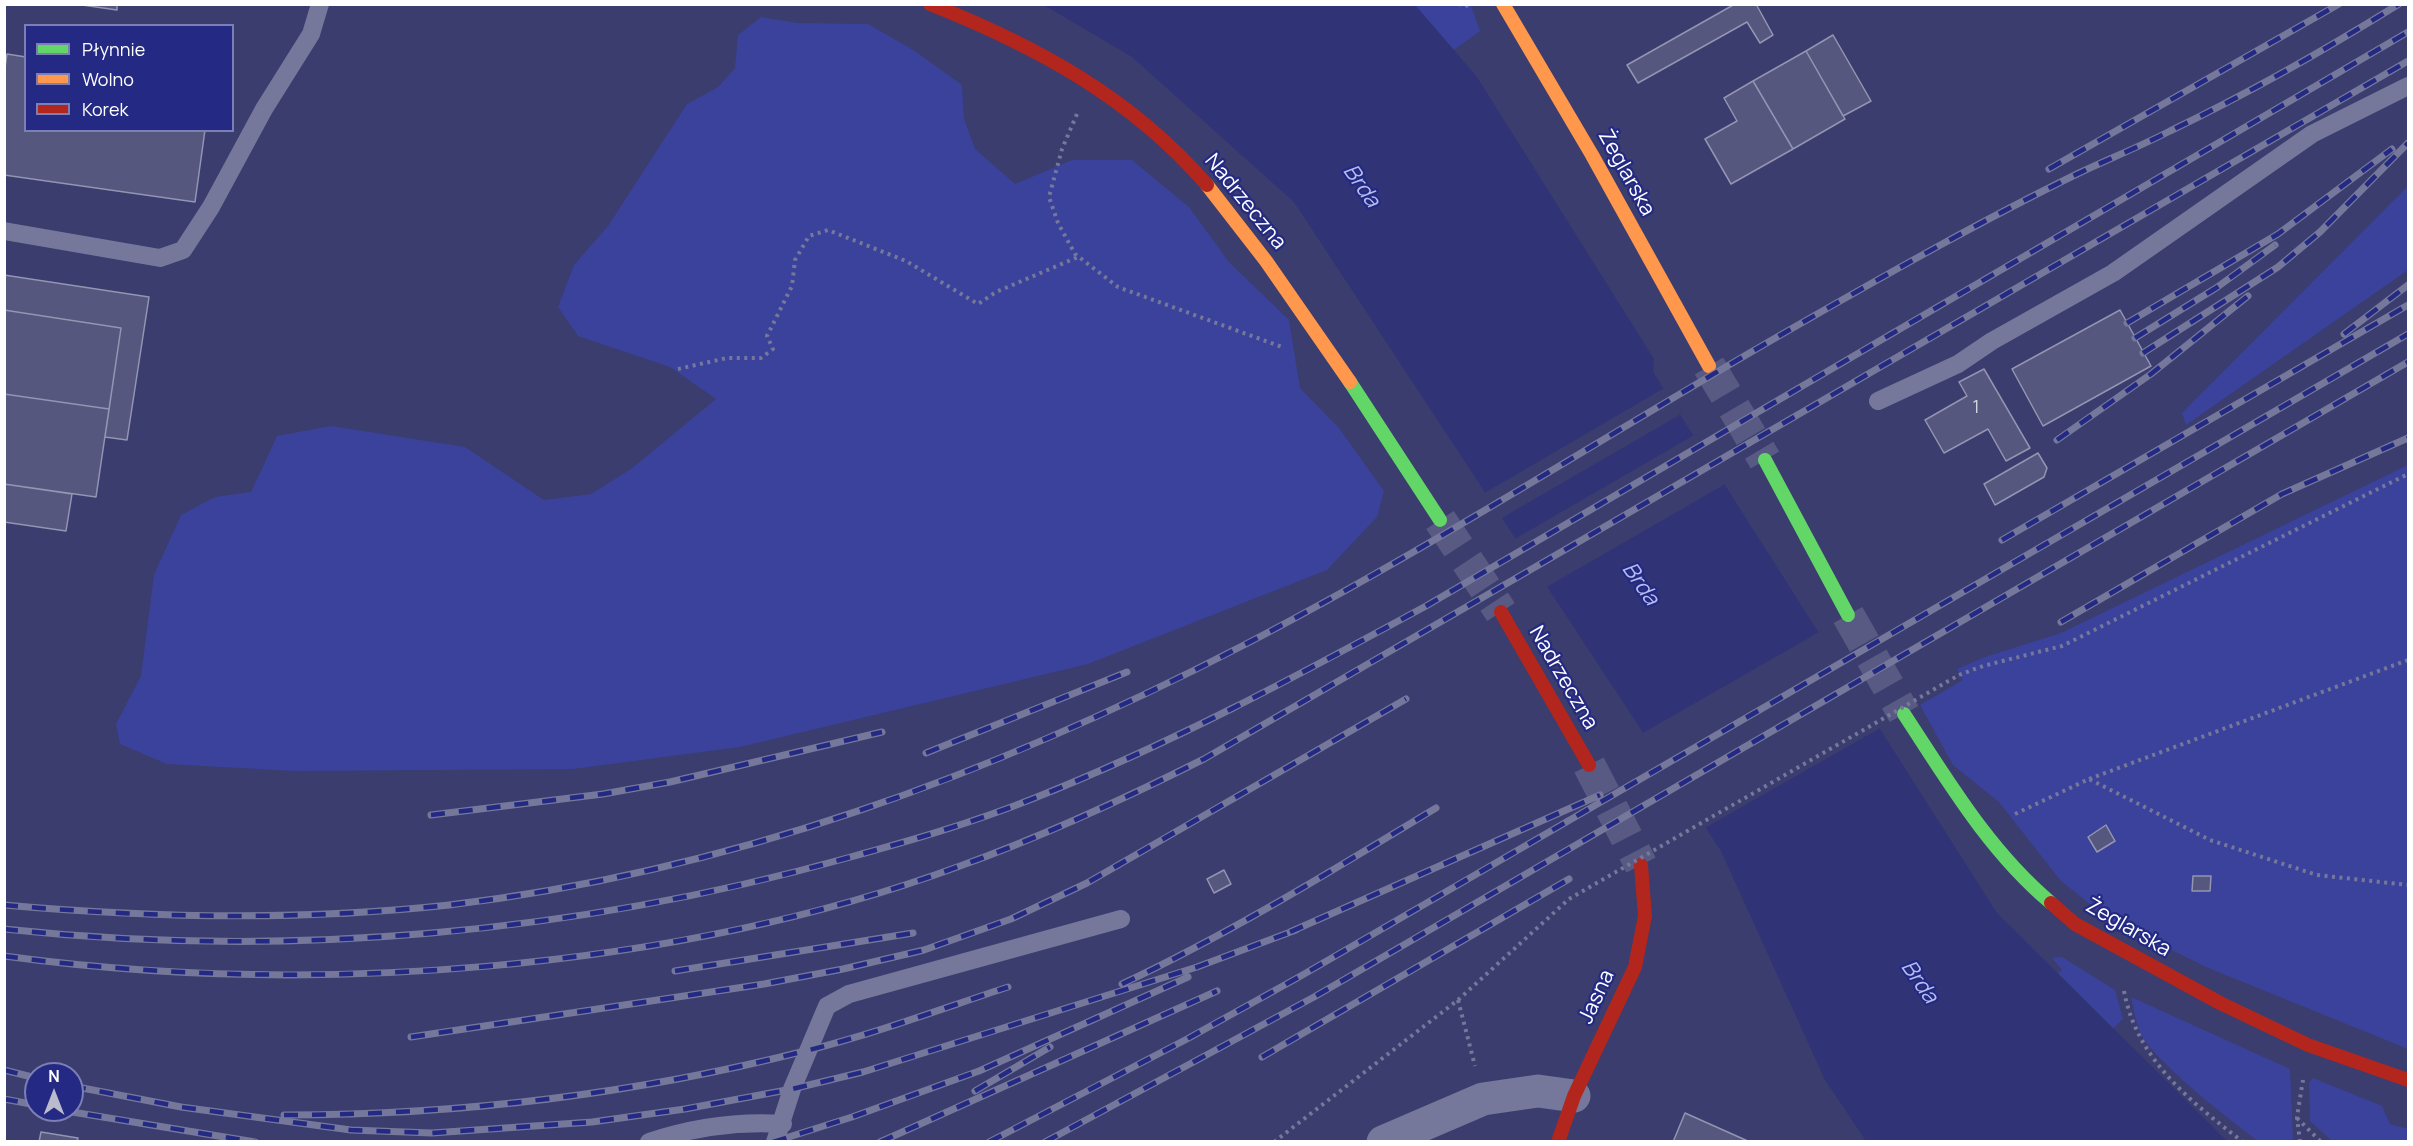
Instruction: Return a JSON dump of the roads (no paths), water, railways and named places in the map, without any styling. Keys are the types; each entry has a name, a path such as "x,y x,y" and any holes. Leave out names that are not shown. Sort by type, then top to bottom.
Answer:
{"street":[{"name":"Nadrzeczna","path":"930,4 1003,33 1091,83 1144,122 1205,183 1294,299 1440,520"},
{"name":"Żeglarska","path":"1503,4 1592,154 1709,366"},
{"path":"1765,460 1848,615"},
{"name":"Nadrzeczna","path":"1501,612 1589,765"},
{"name":"Żeglarska","path":"1904,714 1981,830 2034,889 2075,924 2220,1003 2308,1045 2409,1080"},
{"name":"Jasna","path":"1558,1142 1574,1096 1635,967 1641,947 1647,914 1641,865"},
{"path":"1383,1142 1483,1099 1538,1091 1574,1096"}],"lane":[{"path":"4,231 160,258 183,250 211,207 264,109 311,34 320,4"},
{"path":"1878,401 1958,364 1992,341 2113,273 2312,134 2409,86"},
{"path":"776,1142 792,1089 827,1006 849,994 1121,919"},
{"path":"649,1142 686,1130 745,1122 783,1124"}],"water":[{"name":"Brda","path":"1044,5 1415,5 1477,77 1654,359 1653,372 1997,913 2227,1141 1866,1141 1825,1080 1721,851 1294,202 1132,57"}],"tunnel":[{"path":"1709,366 1765,460"},
{"path":"1440,520 1501,612"},
{"path":"1848,615 1904,714"},
{"path":"1589,765 1641,865"}],"railway":[{"path":"2049,169 2339,4"},
{"path":"4,905 115,913 227,916 338,914 449,905 553,890 656,869 758,842 858,811 956,775 1053,736 1148,693 1242,646 1383,569 1729,365 1901,267 2087,169 2229,102 2399,4"},
{"path":"4,929 110,938 216,941 323,940 429,933 535,922 640,905 744,884 894,845 1009,808 1183,733 1281,684 1426,606 2408,32"},
{"path":"4,956 121,968 241,974 364,973 488,966 611,952 732,931 848,902 960,866 1084,816 1204,759 2408,61"},
{"path":"2143,353 2278,267 2320,232 2408,143"},
{"path":"2127,323 2278,234 2392,149"},
{"path":"2135,338 2216,288 2275,245"},
{"path":"2344,334 2408,285"},
{"path":"2057,440 2151,374 2248,296"},
{"path":"2002,540 2408,305"},
{"path":"989,1142 1187,1039 1299,977 2408,334"},
{"path":"1045,1142 1314,997 2408,362"},
{"path":"2061,622 2282,494 2408,438"},
{"path":"926,753 1127,672"},
{"path":"411,1037 764,984 924,950 1011,919 1087,883 1406,699"},
{"path":"431,815 603,794 670,782 882,732"},
{"path":"1290,932 1600,795"},
{"path":"1122,984 1203,944 1436,808"},
{"path":"1262,1057 1569,879"},
{"path":"84,1088 181,1107 351,1130 432,1133 592,1122 685,1109 792,1089 863,1072 1197,967 1296,930"},
{"path":"675,971 913,933"},
{"path":"773,1142 852,1117 979,1071 1188,977"},
{"path":"284,1115 415,1111 480,1106 546,1099 676,1079 831,1044 1008,987"},
{"path":"880,1142 1217,991"},
{"path":"975,1091 1050,1047"},
{"path":"4,1070 24,1075"},
{"path":"4,1099 24,1103"},
{"path":"84,1114 255,1142"}]}
